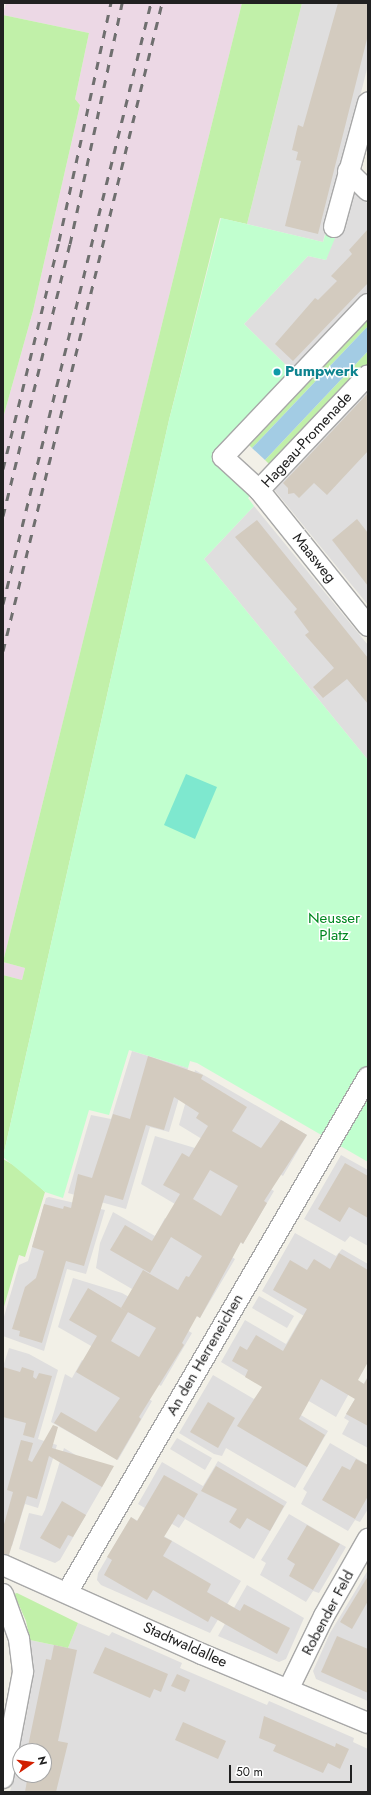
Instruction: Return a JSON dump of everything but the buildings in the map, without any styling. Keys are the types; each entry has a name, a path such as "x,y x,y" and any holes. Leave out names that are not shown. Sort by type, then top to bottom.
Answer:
{"street":[{"path":"334,227 348,171 368,103"},
{"path":"348,171 368,191"},
{"name":"Hageau-Promenade","path":"368,304 223,457 259,490 368,375"},
{"name":"Maasweg","path":"259,490 368,626"},
{"name":"An den Herreneichen","path":"68,1591 368,1077"},
{"name":"Robender Feld","path":"289,1688 324,1616 368,1539"},
{"name":"Stadtwaldallee","path":"3,1565 68,1591 202,1654 289,1688 368,1723"},
{"path":"3,1594 19,1639 23,1672 3,1778"}],"shaded area":[{"path":"6,3 242,3 3,962 3,418 33,311 80,105 75,99 89,33 3,15"},
{"path":"302,3 368,3 368,65 323,242 247,224"},
{"path":"349,186 368,204 368,294 293,372 244,324 308,256 326,260"},
{"path":"368,383 368,605 272,487"},
{"path":"254,506 368,645 368,760 204,559"},
{"path":"3,962 25,968 22,980 3,975"},
{"path":"132,1051 188,1068 169,1132 150,1127 126,1209 68,1193 91,1115 111,1119"},
{"path":"195,1070 307,1135 283,1176 219,1140 215,1147 179,1125"},
{"path":"155,1136 205,1151 274,1191 243,1244 141,1184"},
{"path":"341,1155 368,1170 368,1246 350,1236 345,1242 304,1219"},
{"path":"49,1197 105,1210 86,1274 67,1269 44,1351 3,1336 3,1320 19,1265 28,1261 46,1198"},
{"path":"113,1212 155,1236 165,1218 235,1259 200,1318 137,1282 132,1289 96,1268 100,1243"},
{"path":"295,1233 336,1256 342,1249 368,1264 368,1341 304,1316 262,1291"},
{"path":"73,1278 122,1293 192,1333 161,1386 58,1327"},
{"path":"259,1296 294,1316 287,1328 252,1308"},
{"path":"245,1320 286,1344 300,1320 368,1359 336,1417 268,1377 256,1383 221,1362"},
{"path":"9,1348 29,1354 58,1370 38,1439 57,1445 38,1508 25,1504 12,1546 3,1542 3,1367"},
{"path":"82,1360 152,1401 118,1460 51,1422 65,1374 72,1378"},
{"path":"213,1375 254,1399 260,1391 328,1431 295,1488 226,1448 222,1456 214,1454 179,1433"},
{"path":"368,1376 368,1448 342,1434 349,1421 344,1418"},
{"path":"177,1438 212,1458 205,1470 170,1449"},
{"path":"330,1443 368,1465 368,1509 360,1522 355,1520 348,1531 301,1504 307,1492 303,1489"},
{"path":"64,1448 109,1475 60,1560 55,1563 19,1549 29,1513 42,1516 45,1510"},
{"path":"218,1461 287,1502 254,1559 185,1519 179,1528 138,1504 162,1462 203,1486"},
{"path":"289,1514 346,1547 319,1593 313,1591 306,1602 260,1575 266,1563 261,1560"},
{"path":"131,1517 241,1581 210,1633 101,1585 97,1580 98,1573"},
{"path":"368,1570 368,1701 316,1679 313,1671 330,1633"},
{"path":"247,1585 304,1618 286,1659 279,1662 218,1636"},
{"path":"78,1623 109,1636 112,1632 182,1663 180,1668 267,1705 269,1701 354,1738 353,1742 368,1749 368,1792 10,1792 12,1783 52,1783 52,1743 20,1743 27,1712 32,1670 30,1640 68,1648"}],"green space":[{"path":"242,3 302,3 247,224 220,218 169,420 3,1157 3,975 22,980 25,968 3,962"},
{"path":"3,15 89,33 75,99 80,105 33,311 3,418"},
{"name":"Neusser Platz","path":"221,218 323,242 329,223 340,226 326,260 308,256 244,324 293,372 214,455 253,493 248,498 254,506 204,559 368,760 368,1162 197,1063 190,1061 188,1068 129,1050 109,1115 89,1110 63,1198 45,1192 3,1157 169,420"},
{"path":"368,312 368,326 252,448 245,441"},
{"path":"368,351 368,364 271,466 265,460"},
{"path":"186,774 217,787 195,839 164,825"},
{"path":"3,1159 22,1170 45,1192 25,1257 19,1255 3,1310"},
{"path":"17,1593 78,1623 68,1648 30,1640 26,1621 14,1594"}],"water":[{"path":"368,326 368,351 265,460 252,448"}],"railway":[{"path":"3,469 59,241 111,3"},
{"path":"3,516 70,244 122,3"},
{"path":"3,604 151,3"},
{"path":"3,651 162,3"}],"place":[{"name":"Pumpwerk","path":"277,372"}]}
